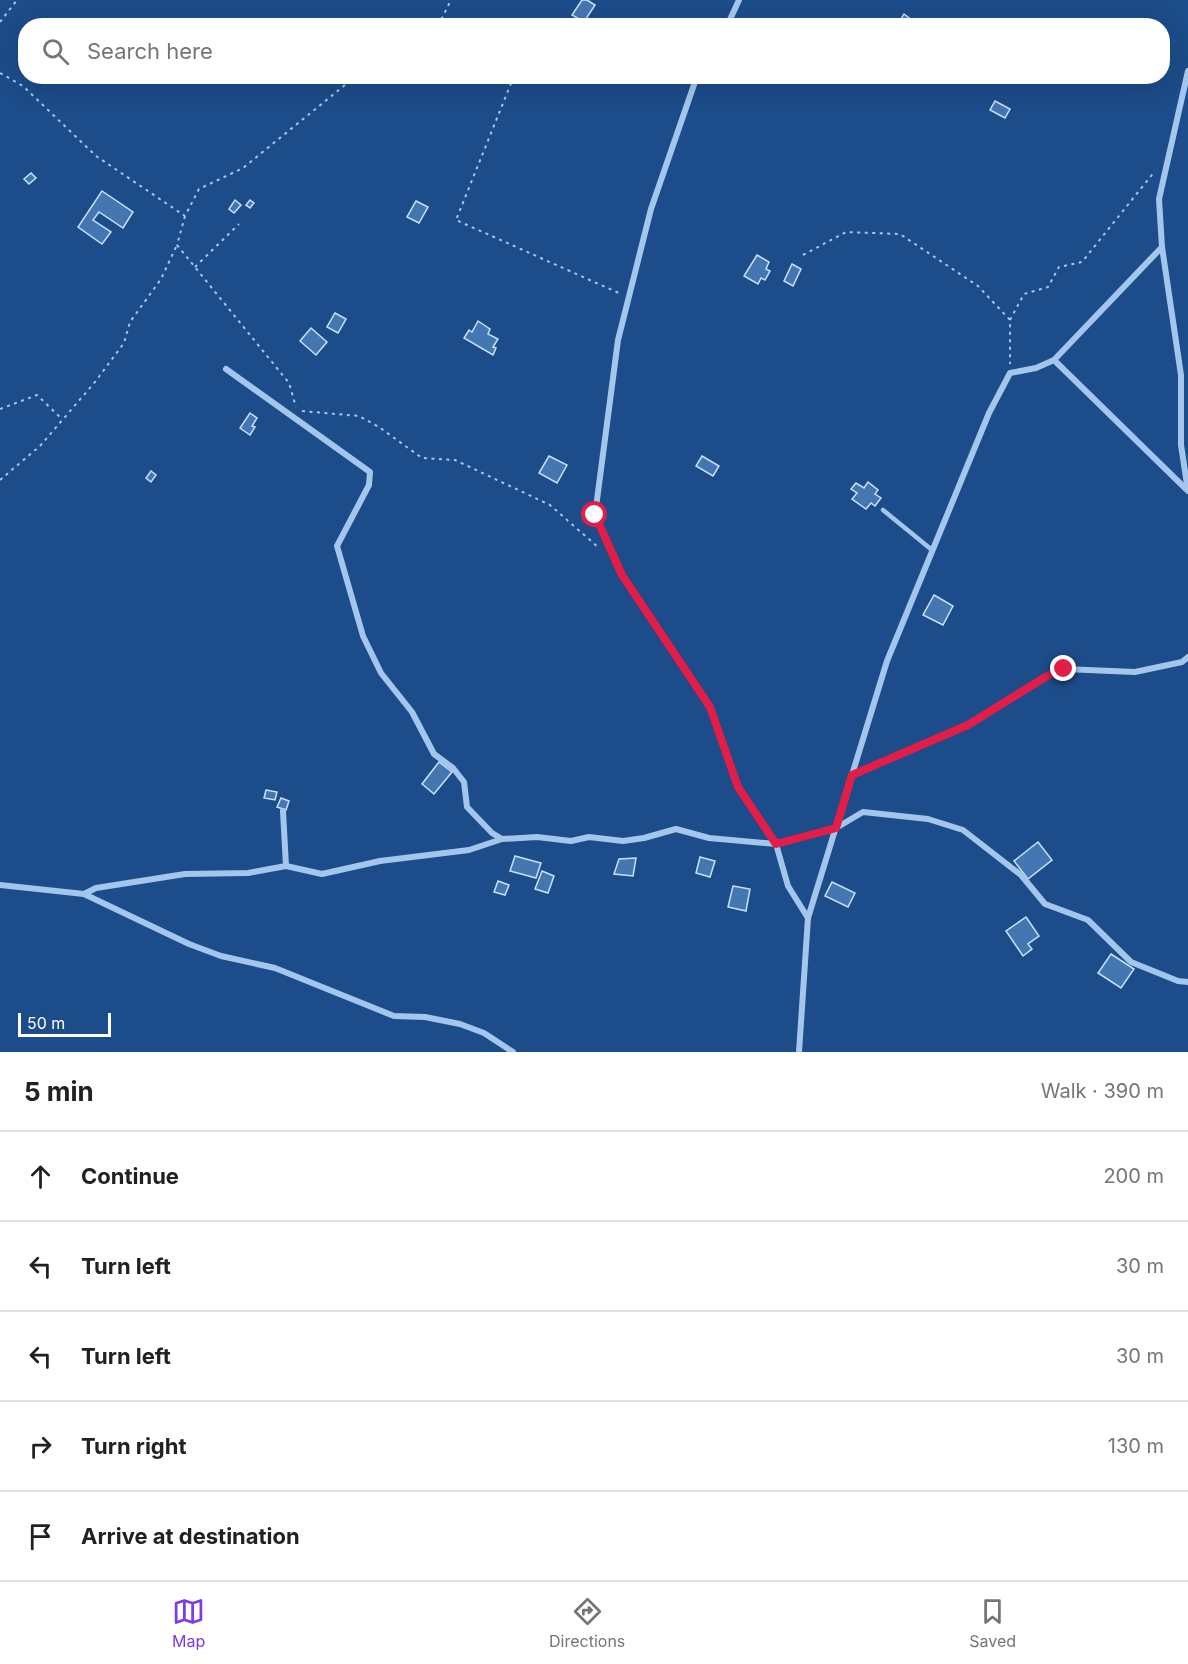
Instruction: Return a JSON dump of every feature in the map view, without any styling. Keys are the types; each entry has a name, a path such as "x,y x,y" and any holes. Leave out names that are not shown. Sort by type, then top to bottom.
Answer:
{"street":[{"path":"731,18 739,0"},
{"path":"1187,490 1181,445 1181,375 1162,247 1159,199 1188,71"},
{"path":"694,84 651,209 618,340 595,515 622,575 710,707 738,787 776,844 788,886 808,918"},
{"path":"799,1052 808,918 887,661 989,413 1010,373 1035,368 1054,360 1162,247"},
{"path":"1054,360 1187,490"},
{"path":"226,369 370,472 369,485 337,546 363,636 381,673 412,712 434,754 453,768 464,782 467,807 492,833 502,839"},
{"path":"852,775 968,725 1047,676 1064,669 1135,672 1182,662 1188,657"},
{"path":"283,810 285,866"},
{"path":"84,894 96,888 185,874 248,873 285,866 322,874 380,861 469,850 502,839 537,837 571,841 589,837 623,841 676,829 709,838 776,844 836,828 863,812 928,819 963,830 1021,875 1045,904 1088,920 1131,962 1178,981 1188,982"},
{"path":"0,885 84,894 189,944 220,956 275,968 394,1016 425,1017 460,1024 484,1033 513,1052"}],"lane":[{"path":"883,510 932,550"}],"path":[{"path":"0,22 17,0"},
{"path":"442,18 451,0"},
{"path":"0,73 18,83"},
{"path":"19,84 96,156 185,216"},
{"path":"0,480 40,446 95,382 124,343 130,322 162,279 177,245 185,216 199,189 243,168 346,84"},
{"path":"511,84 456,220 629,297"},
{"path":"1010,373 1010,321 1024,294 1048,287 1059,267 1082,262 1168,154"},
{"path":"195,267 239,224"},
{"path":"803,255 846,232 900,234 978,286 1010,321"},
{"path":"177,245 289,383 297,411 359,416 379,427 422,458 455,460 550,505 604,554"},
{"path":"0,409 37,394 62,419"}],"building":[{"path":"582,0 595,5 587,18 577,18 572,15"},
{"path":"995,101 1010,109 1005,118 990,110"},
{"path":"31,173 36,178 29,184 24,179"},
{"path":"102,191 133,212 123,228 99,212 93,220 111,232 102,244 78,227"},
{"path":"235,200 241,205 234,213 229,209"},
{"path":"250,200 254,203 250,208 246,205"},
{"path":"416,201 428,207 419,223 407,217"},
{"path":"757,255 769,262 766,269 770,271 765,280 761,278 758,284 744,276"},
{"path":"792,264 801,269 793,286 784,281"},
{"path":"335,313 346,319 338,333 327,327"},
{"path":"478,321 490,329 488,334 498,339 493,347 496,348 493,355 464,338 469,330 472,332"},
{"path":"311,328 327,342 316,355 300,341"},
{"path":"250,413 257,418 250,435 240,428"},
{"path":"549,456 567,465 557,483 539,473"},
{"path":"702,456 719,466 713,476 696,466"},
{"path":"151,471 156,475 151,482 146,478"},
{"path":"868,482 878,490 875,494 881,498 875,506 871,503 866,509 852,499 857,493 851,489 856,483 864,488"},
{"path":"934,595 953,606 943,625 923,615"},
{"path":"439,762 452,772 434,794 422,784"},
{"path":"266,790 277,792 275,800 264,798"},
{"path":"281,798 289,801 286,810 277,807"},
{"path":"1038,842 1052,860 1028,879 1014,861"},
{"path":"515,856 541,863 536,878 510,871"},
{"path":"700,857 715,861 710,877 696,873"},
{"path":"636,858 633,876 614,874 619,859"},
{"path":"542,871 554,876 548,893 535,889"},
{"path":"498,881 509,885 505,895 494,892"},
{"path":"832,882 855,893 848,907 825,896"},
{"path":"733,886 750,889 746,911 728,907"},
{"path":"1026,917 1039,936 1028,944 1032,949 1023,956 1006,931"},
{"path":"1111,954 1134,969 1121,988 1098,973"}],"route":[{"path":"595,515 622,575 710,707 738,787 776,844 836,828 852,775 968,725 1047,676 1064,669"}]}
